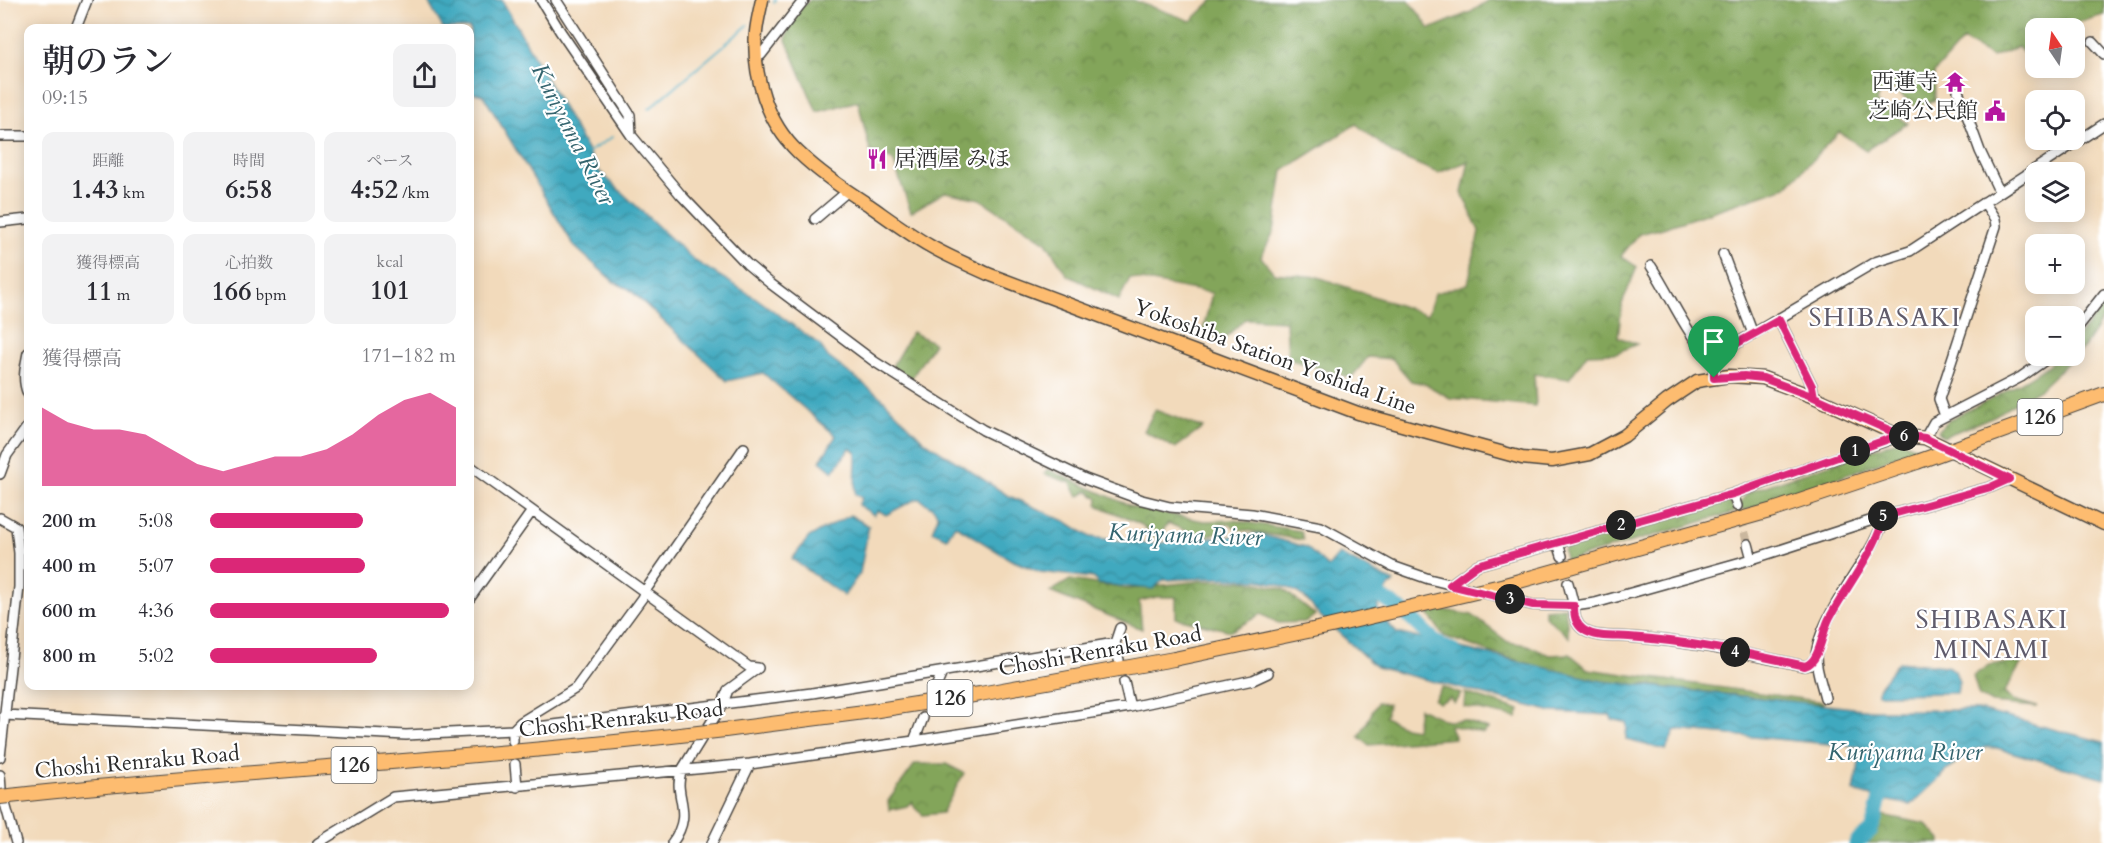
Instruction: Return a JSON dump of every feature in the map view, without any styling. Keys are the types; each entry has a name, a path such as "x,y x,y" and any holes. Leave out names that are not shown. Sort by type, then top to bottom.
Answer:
{"highway":[{"name":"Choshi Renraku Road","path":"0,797 136,782 613,743 725,730 980,694 1174,659 1328,627 1505,585 1773,510 1917,462 2104,394"}],"main road":[{"name":"Yokoshiba Station Yoshida Line","path":"762,0 756,31 756,58 764,99 778,127 798,153 848,191 930,246 988,274 1358,413 1522,458 1552,461 1590,454 1624,436 1697,381 1744,376 1763,378 1814,397 1900,435 1925,438 2104,524"}],"street":[{"path":"78,24 87,0"},
{"path":"541,0 631,135 681,195 747,264 771,284 875,362 983,430 1084,479 1142,500 1170,507 1252,514 1321,527 1392,566 1450,585 1533,605 1574,606 1595,603 1752,559 1882,517 1991,487 2009,479"},
{"path":"556,0 630,115 631,135"},
{"path":"756,58 761,55 804,0"},
{"path":"2093,42 2104,54"},
{"path":"1958,91 1980,151 1999,191"},
{"path":"1714,362 1734,345 1875,262 1910,251 2104,124"},
{"path":"0,136 24,136"},
{"path":"815,219 848,191"},
{"path":"1944,416 1939,399 1996,226 1995,219 1984,202"},
{"path":"0,222 24,219"},
{"path":"1723,254 1753,334"},
{"path":"1651,266 1676,312 1714,362 1714,378"},
{"path":"2085,318 2104,294"},
{"path":"1779,320 1812,386 1814,397"},
{"path":"1925,438 1934,422 2021,377 2037,366"},
{"path":"0,474 7,455 24,432"},
{"path":"1450,585 1477,565 1733,494 1900,435"},
{"path":"513,741 513,730 521,722 576,688 642,598 744,448"},
{"path":"474,469 750,667 758,668 728,690 722,705 682,770 680,788 684,819 680,833 672,843"},
{"path":"1733,494 1737,506"},
{"path":"474,592 532,511"},
{"path":"1568,583 1576,621 1583,630 1592,634 1643,638 1768,657 1805,666 1816,658 1828,620 1870,550 1883,524 1882,517"},
{"path":"0,518 16,527 24,587 4,715 0,758"},
{"path":"1558,543 1562,556"},
{"path":"1748,544 1752,559"},
{"path":"1119,660 1115,643 1120,628"},
{"path":"4,715 405,735 513,730 722,705 942,673 1115,643"},
{"path":"1816,658 1825,698"},
{"path":"936,687 942,673"},
{"path":"318,843 393,797 750,764 914,741 1130,707 1253,680 1268,673"},
{"path":"1124,681 1130,707"},
{"path":"914,741 923,718"},
{"path":"515,764 517,787"},
{"path":"712,843 750,764"},
{"path":"0,775 16,843"}],"green space":[{"path":"810,0 1133,0 1191,21 1213,0 1409,0 1430,29 1471,12 1489,0 2104,0 2104,15 2085,20 2085,18 2025,18 2025,55 2018,47 1992,57 1963,40 1934,73 1935,100 1916,107 1893,88 1879,93 1876,103 1908,123 1866,150 1839,132 1786,187 1639,234 1621,256 1637,267 1622,304 1618,337 1637,344 1616,353 1587,354 1569,379 1534,374 1536,406 1450,398 1425,384 1411,381 1392,359 1368,357 1351,378 1288,359 1286,321 1245,319 1224,339 1202,334 1212,293 1130,278 1119,300 1067,275 1046,242 980,199 945,192 911,212 893,160 870,151 858,101 817,112 786,40 791,16","holes":["1356,124 1393,154 1438,173 1469,161 1462,193 1479,231 1468,284 1435,293 1427,315 1318,277 1274,273 1261,257 1274,231 1283,171"]},
{"path":"2104,304 2104,317 2085,346 2085,328"},
{"path":"912,332 934,343 911,379 891,368"},
{"path":"2046,366 2064,366 2041,388 1994,416 1943,437 1938,431 1954,417 1986,402"},
{"path":"1155,410 1203,428 1175,448 1144,431"},
{"path":"1900,440 1918,448 1777,501 1742,511 1741,502 1751,491"},
{"path":"1047,469 1133,507 1204,521 1233,520 1301,531 1303,540 1237,529 1230,524 1219,524 1221,531 1202,538 1168,523 1157,539 1142,525 1097,505 1098,499 1088,491 1078,497 1071,483 1045,474"},
{"path":"1722,500 1731,502 1735,512 1566,561 1563,551 1567,543"},
{"path":"1070,580 1128,589 1201,581 1248,581 1283,589 1315,615 1306,622 1278,623 1261,614 1231,631 1176,618 1176,597 1157,597 1139,601 1142,629 1050,592"},
{"path":"1565,607 1569,637 1545,616 1545,609"},
{"path":"1439,609 1472,615 1508,642 1527,645 1549,655 1570,654 1588,669 1824,702 1821,704 1800,703 1709,692 1688,692 1646,684 1623,687 1586,680 1495,654 1444,636 1428,614"},
{"path":"2022,662 2004,693 2013,700 2037,707 1992,703 1979,696 1973,676 1989,665"},
{"path":"1442,687 1461,694 1454,703 1450,698 1439,703 1434,700"},
{"path":"1465,693 1520,710 1517,718 1464,707"},
{"path":"1377,703 1389,704 1385,717 1404,727 1416,729 1419,708 1447,721 1463,720 1488,729 1483,733 1449,725 1455,738 1369,745 1359,737"},
{"path":"915,764 946,764 964,773 942,813 923,815 915,808 912,801 907,806 889,810 888,801"},
{"path":"1881,815 1926,824 1941,840 1941,843 1862,843 1870,835"}],"water":[{"name":"Kuriyama River","path":"427,0 502,0 599,171 695,261 756,298 820,345 828,357 882,398 923,440 1007,495 1067,522 1090,537 1147,544 1259,534 1306,547 1328,567 1339,554 1394,582 1378,599 1378,613 1397,633 1602,681 1872,710 1978,710 2104,742 2104,779 1997,748 1979,748 1964,755 1911,805 1884,800 1882,806 1874,803 1874,797 1854,791 1862,747 1675,730 1666,750 1626,740 1627,723 1612,719 1610,715 1553,712 1376,667 1315,611 1304,597 1288,588 1268,582 1223,578 1163,580 1153,589 1098,584 1094,578 1040,572 1011,560 955,525 947,538 932,531 938,516 935,510 920,499 886,515 878,510 874,515 858,505 862,498 855,494 856,452 850,448 833,472 820,461 836,436 763,373 727,381 629,289 614,282 574,246 483,95 474,93 474,24 441,24"},
{"path":"850,515 869,526 860,573 844,596 792,559 809,537"},
{"path":"1898,662 1947,666 1955,671 1959,682 1957,693 1878,694 1878,688"}],"waterway":[{"path":"649,109 748,25"},
{"path":"587,153 612,137"},
{"name":"Kuriyama River","path":"1362,587 1400,609 1434,640 1452,650"},
{"path":"1856,843 1871,830 1883,785"}],"tunnel":[{"path":"1737,506 1748,544"},
{"path":"923,718 936,687"}],"place":[{"name":"西蓮寺","path":"1955,82"},
{"name":"芝崎公民館","path":"1995,111"},
{"name":"居酒屋 みほ","path":"877,159"}],"district":[{"name":"SHIBASAKI","path":"1885,317"},
{"name":"SHIBASAKI MINAMI","path":"1992,634"}],"route":[{"path":"1714,378 1714,362 1722,354 1779,320 1812,386 1814,397 1857,416 1900,435 1925,438 2009,479 1991,487 1882,517 1883,524 1870,550 1828,620 1816,658 1805,666 1768,657 1692,645 1592,634 1583,630 1576,621 1574,606 1533,605 1450,585 1477,565 1733,494 1900,435 1857,416 1814,397 1763,378 1729,376 1714,378"}]}
